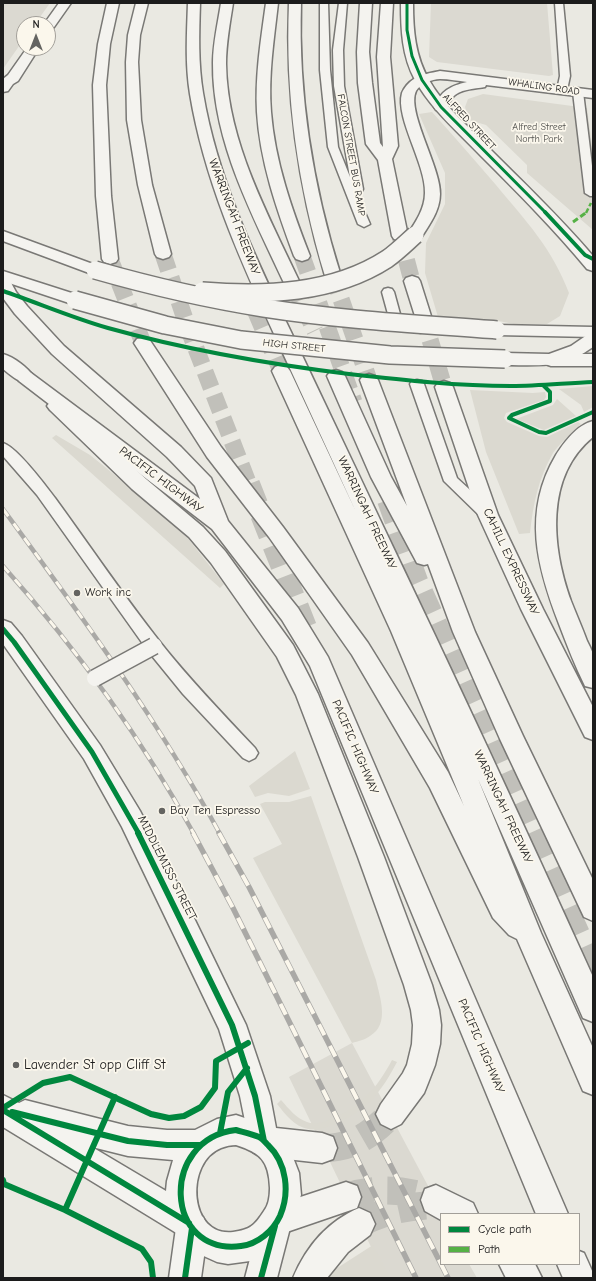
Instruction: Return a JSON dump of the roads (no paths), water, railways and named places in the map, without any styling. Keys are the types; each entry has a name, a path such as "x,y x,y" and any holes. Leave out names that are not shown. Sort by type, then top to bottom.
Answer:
{"main road":[{"path":"56,16 65,3"},
{"path":"105,268 105,220 101,172 101,58 113,3"},
{"path":"142,3 134,34 132,62 134,120 145,185 163,254"},
{"name":"WARRINGAH FREEWAY","path":"194,3 193,49 195,81 200,118 227,207 266,297 516,835 593,1008"},
{"path":"227,3 220,71 222,98 229,133 251,193 293,285"},
{"path":"272,3 265,57 264,112 273,169 285,212 302,256"},
{"path":"296,3 294,30 296,88 304,148 313,202 322,241 333,276"},
{"path":"366,3 363,52 365,83 373,144 385,159 408,235"},
{"path":"385,159 391,146 383,58 384,22 387,3"},
{"name":"ALFRED STREET","path":"407,3 407,30 410,49 422,80 441,107 562,229 590,260"},
{"name":"WARRINGAH FREEWAY","path":"180,18 180,58 184,93 189,125 197,158"},
{"path":"3,88 8,81 13,78 28,56"},
{"name":"WHALING ROAD","path":"422,80 440,75 593,94"},
{"path":"3,100 15,82 13,78"},
{"path":"3,236 164,286 200,291 245,294 284,292 323,285 357,274 394,254 408,235 429,214 433,191 428,165 408,107 409,92 422,80"},
{"name":"WHALING ROAD","path":"441,107 444,98 454,90 495,81"},
{"name":"WARRINGAH FREEWAY","path":"216,214 227,241"},
{"path":"105,268 197,296 264,308 366,320 497,330 593,332"},
{"name":"HIGH STREET","path":"3,276 75,300 165,325 241,340 390,355 593,360"},
{"path":"412,281 422,316"},
{"path":"3,282 8,293 21,310 58,350 174,452 204,483 219,524"},
{"path":"551,360 577,350 593,339"},
{"path":"143,343 214,452 276,532 360,649 439,780 502,908 531,940"},
{"name":"PACIFIC HIGHWAY","path":"3,360 219,524 290,614 320,663 552,1213"},
{"name":"WARRINGAH FREEWAY","path":"281,371 402,631 462,770 531,940 593,1081"},
{"path":"336,376 381,477 464,632"},
{"name":"PACIFIC HIGHWAY","path":"25,377 139,484 196,532 218,556 285,651 307,694 371,857 418,985 425,1010 427,1025 426,1044 422,1065 414,1083 391,1114"},
{"path":"369,380 464,632 512,739 593,908"},
{"name":"CAHILL EXPRESSWAY","path":"444,387 488,515 532,609 593,730"},
{"path":"593,427 581,435 567,453 554,475 548,495 545,518 549,565 558,595 583,659 593,679"},
{"name":"MIDDLEMISS STREET","path":"3,629 14,642 92,752 130,819 165,886 232,1024 255,1096 266,1142"},
{"path":"3,1110 128,1141 166,1145 200,1145"},
{"path":"3,1110 190,1225 211,1244 233,1249 243,1248 252,1244 269,1232 276,1222 352,1210 340,1238 324,1254 309,1278"},
{"path":"185,1278 190,1225 182,1207 182,1181 190,1158 200,1145 207,1139 220,1133 236,1130 251,1134 266,1142 274,1149 280,1160 286,1183 285,1202 276,1222 262,1278"},
{"path":"266,1142 322,1148"},
{"path":"516,1265 526,1278"},
{"path":"573,1265 579,1278"}],"lane":[{"name":"FALCON STREET BUS RAMP","path":"324,3 325,70 333,147 364,224 339,86 338,50 343,3"},
{"path":"559,3 565,76 562,90"},
{"path":"578,92 590,193"},
{"path":"388,292 394,314"},
{"path":"417,384 451,481 488,515"},
{"path":"3,448 42,491 154,646 189,690 249,753"},
{"path":"95,678 154,646"}],"tunnel":[{"path":"400,236 412,281"},
{"path":"163,254 188,328 249,485"},
{"path":"302,256 354,402"},
{"path":"110,259 143,343"},
{"path":"333,276 369,380"},
{"path":"293,285 315,331"},
{"path":"246,289 281,371"},
{"path":"423,316 444,387"},
{"path":"249,484 309,635"},
{"path":"388,500 417,581 531,834"},
{"path":"530,833 593,972"},
{"path":"322,1148 333,1148 352,1143 368,1134 391,1114"},
{"path":"346,1197 369,1192 391,1191 414,1193 436,1200"},
{"path":"359,1224 368,1219 395,1210 434,1205"}],"railway":[{"path":"3,509 117,668 171,750 220,834"},
{"path":"3,566 82,661 106,694 130,728 174,798 194,834"},
{"path":"193,833 233,908 416,1278"},
{"path":"219,833 249,887 440,1262"},
{"path":"442,1265 448,1278"}],"place":[{"name":"Work inc","path":"77,593"},
{"name":"Bay Ten Espresso","path":"162,811"},
{"name":"Lavender St opp Cliff St","path":"16,1065"}],"park label":[{"name":"Alfred Street North Park","path":"539,132"}]}
